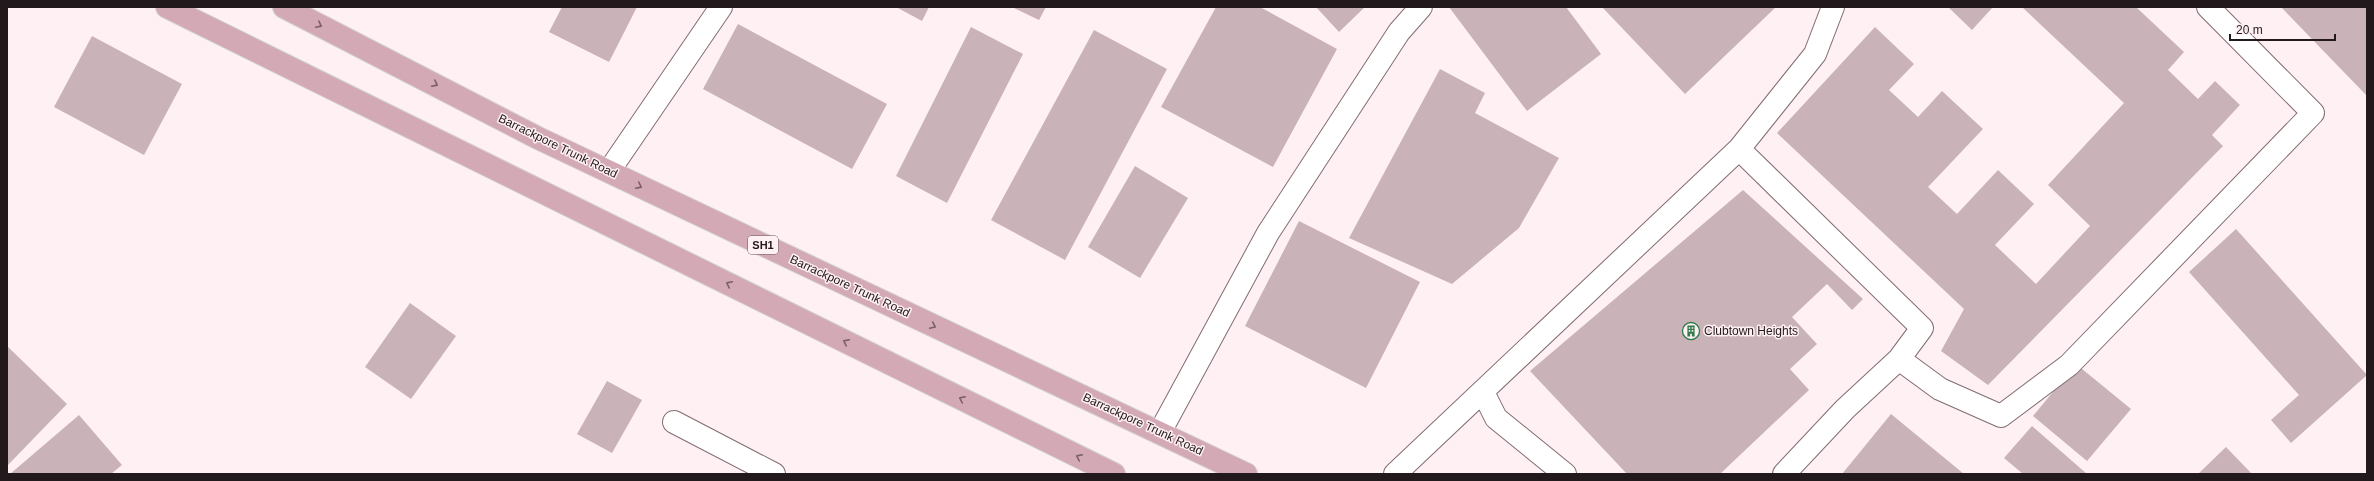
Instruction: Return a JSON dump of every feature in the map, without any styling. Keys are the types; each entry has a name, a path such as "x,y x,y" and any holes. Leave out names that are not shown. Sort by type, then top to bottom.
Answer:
{"main road":[{"path":"167,7 1114,474"},
{"name":"Barrackpore Trunk Road","path":"284,7 538,138 1246,474"}],"street":[{"path":"609,171 721,7"},
{"path":"1160,432 1268,234 1399,32 1421,7"},
{"path":"1395,474 1739,149 1815,54 1833,7"},
{"path":"1899,359 1940,389 2001,416 2069,365 2313,113 2208,7"},
{"path":"1739,149 1922,328 1899,359 1845,409 1784,474"},
{"path":"1483,392 1496,418 1565,474"},
{"path":"674,422 774,474"}],"building":[{"path":"562,7 637,7 609,62 549,32"},
{"path":"896,7 929,7 922,21"},
{"path":"1012,7 1046,7 1039,20"},
{"path":"1216,7 1260,7 1337,49 1273,167 1161,107"},
{"path":"1316,7 1365,7 1339,32"},
{"path":"1449,7 1566,7 1601,54 1527,111"},
{"path":"1602,7 1776,7 1685,94"},
{"path":"1948,7 1993,7 1972,30"},
{"path":"2022,7 2136,7 2184,52 2168,70 2198,99 2215,81 2240,105 2212,135 2223,146 1988,385 1941,351 1964,309 1777,133 1875,27 1914,64 1889,90 1918,117 1942,91 1983,129 1928,187 1957,214 1998,170 2034,204 1995,245 2036,284 2090,226 2048,185 2124,103"},
{"path":"2281,7 2367,7 2367,96"},
{"path":"738,24 887,104 852,169 703,89"},
{"path":"971,27 1023,54 947,203 896,176"},
{"path":"1094,30 1167,69 1065,260 991,220"},
{"path":"92,36 182,84 144,155 54,107"},
{"path":"1440,69 1485,93 1475,113 1559,158 1519,228 1452,284 1349,238"},
{"path":"1135,166 1188,198 1140,278 1088,247"},
{"name":"Clubtown Heights","path":"1743,190 1863,299 1852,310 1827,284 1792,317 1817,344 1790,369 1809,390 1720,474 1627,474 1530,371"},
{"path":"1299,221 1420,282 1366,388 1245,326"},
{"path":"2236,229 2367,375 2291,443 2271,420 2299,395 2189,272"},
{"path":"410,303 456,336 411,399 365,367"},
{"path":"7,346 67,404 7,466"},
{"path":"2076,364 2131,409 2087,461 2033,416"},
{"path":"607,381 642,400 612,453 577,434"},
{"path":"1891,414 1964,474 1842,474"},
{"path":"79,415 122,465 111,474 10,474"},
{"path":"2032,426 2087,474 2023,474 2004,458"},
{"path":"2226,447 2252,474 2198,474"}],"place":[{"name":"Clubtown Heights","path":"1691,331"}]}
